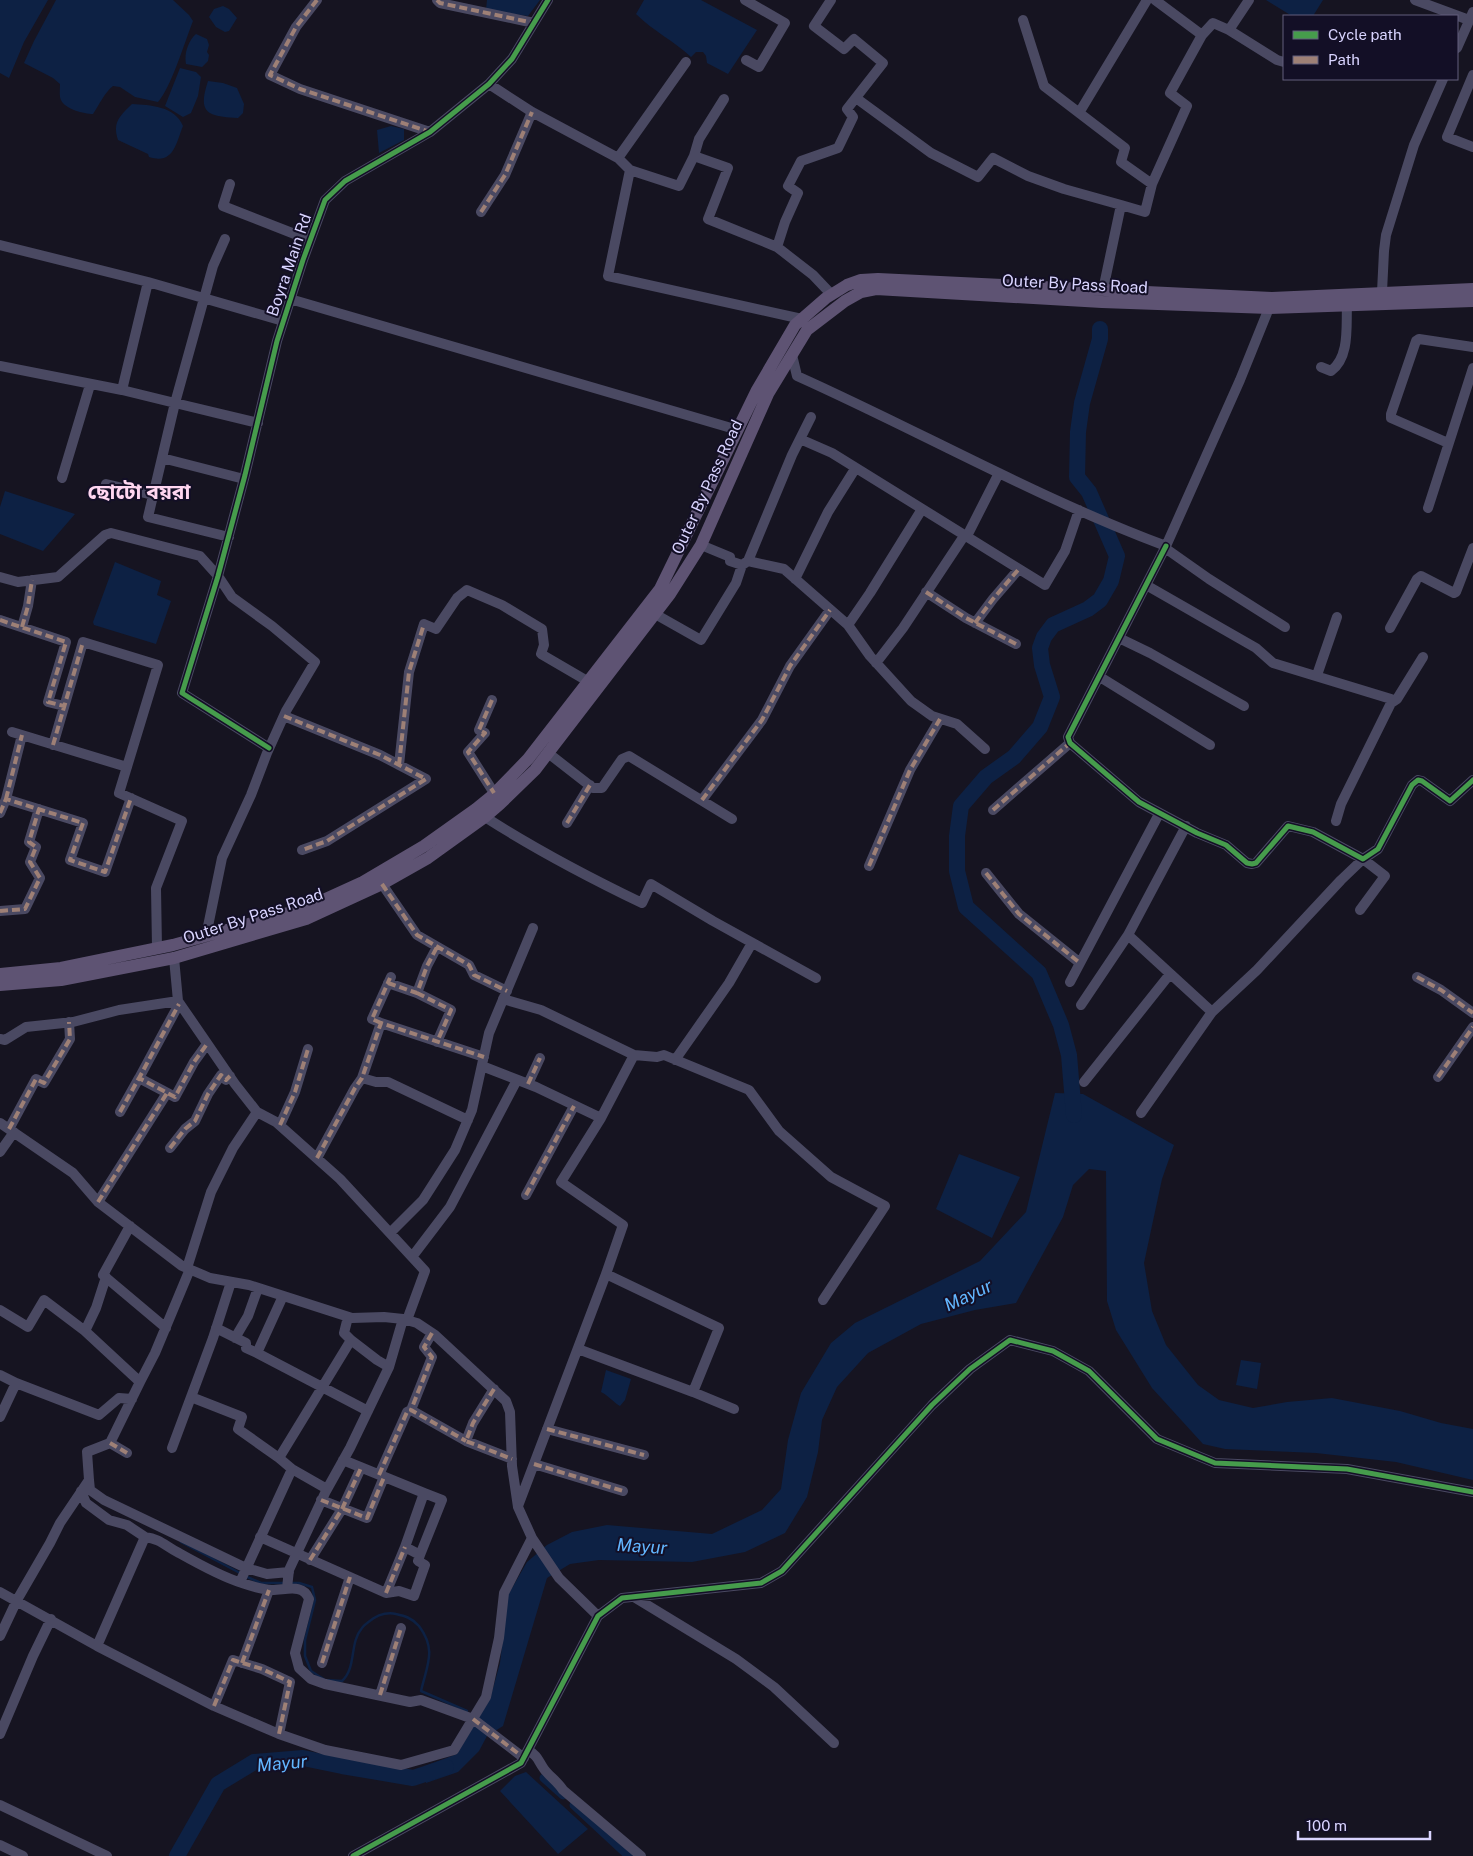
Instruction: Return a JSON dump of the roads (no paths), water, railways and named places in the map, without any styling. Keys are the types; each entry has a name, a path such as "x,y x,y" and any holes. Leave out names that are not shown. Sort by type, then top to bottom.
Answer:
{"main road":[{"name":"Outer By Pass Road","path":"0,974 60,968 157,948 306,908 363,882 424,846 494,793 528,759 660,589 757,390 795,325 831,294 847,285 861,280 878,279 1272,298 1473,289"},
{"name":"Outer By Pass Road","path":"0,985 62,980 174,958 306,918 382,884 428,858 485,817 534,770 670,594 701,545 768,394 807,330 831,310 862,292 876,289 1102,302 1268,308 1473,301"}],"street":[{"path":"317,0 296,27 270,75 300,90 430,132"},
{"path":"437,0 440,3 534,23"},
{"name":"Boyra Main Rd","path":"269,748 182,693 218,576 283,321 310,240 325,200 346,181 430,132 489,84 512,59 548,0"},
{"path":"745,0 785,23 759,68 746,60"},
{"path":"777,247 785,222 798,193 788,186 802,161 838,148 854,116 848,109 884,63 854,38 844,49 814,26 830,0"},
{"path":"1079,113 1147,0"},
{"path":"1155,0 1202,35"},
{"path":"1229,30 1249,0"},
{"path":"1415,0 1471,16 1458,46"},
{"path":"1023,20 1044,86 1125,148 1122,162 1152,184"},
{"path":"856,98 931,152 978,177 992,158 1028,176 1064,189 1145,212 1152,184 1188,106 1170,93 1202,35 1213,22 1283,62"},
{"path":"618,158 686,62"},
{"path":"1473,75 1469,95 1447,137 1473,148"},
{"path":"1382,292 1386,234 1414,146 1443,80"},
{"path":"489,84 532,112 618,158 630,170 679,186 694,156 699,139 724,99"},
{"path":"481,212 505,175 532,112"},
{"path":"694,156 728,168 708,219 777,247 814,275 831,294"},
{"path":"630,170 608,276 802,319"},
{"path":"230,184 223,206 310,240"},
{"path":"1103,290 1121,205"},
{"path":"224,239 213,266 175,403 148,517 228,537"},
{"path":"0,245 148,282 283,321"},
{"path":"122,390 148,282"},
{"path":"290,299 738,430"},
{"path":"1321,367 1332,371 1337,367 1341,358 1346,343 1347,306"},
{"path":"1268,308 1224,416 1165,547 1068,737 1070,742 1139,802 1159,814 1186,826 1197,834 1226,846 1247,863 1256,863 1288,826 1313,832 1363,860 1385,876 1360,910"},
{"path":"1448,443 1391,418 1390,414 1416,341 1419,339 1473,347"},
{"path":"792,355 797,376 1116,528 1165,547 1209,579 1285,627"},
{"path":"0,366 122,390 258,423"},
{"path":"1428,508 1473,368"},
{"path":"62,478 90,385"},
{"path":"655,614 701,640 736,583 810,417"},
{"path":"800,439 832,453 1045,585 1064,550 1079,510"},
{"path":"162,458 244,479"},
{"path":"795,578 828,512 855,468"},
{"path":"876,663 903,628 964,536 968,534 998,473"},
{"path":"106,484 153,495"},
{"path":"848,624 870,593 922,509"},
{"path":"0,577 18,582 58,577 105,535 111,533 200,556 218,576 232,598 272,626 315,662 284,716 222,858 206,936"},
{"path":"701,545 730,557 730,561 784,569 848,624 876,663 910,700 932,716 957,724 986,749"},
{"path":"1390,628 1417,579 1421,576 1454,593 1456,592 1473,548"},
{"path":"975,623 1018,570"},
{"path":"22,627 32,580"},
{"path":"1146,585 1256,648 1273,662 1391,699 1390,703"},
{"path":"399,765 409,672 424,624 436,629 457,598 467,590 502,605 542,629 544,645 540,654 588,682"},
{"path":"926,592 975,623 1016,644"},
{"path":"702,800 762,720 790,666 830,610"},
{"path":"1317,675 1337,616"},
{"path":"0,620 66,642 48,702 64,706"},
{"path":"1119,638 1150,653 1244,706"},
{"path":"53,745 83,642 158,665 119,793 182,821 156,888 157,948"},
{"path":"1336,822 1341,804 1390,703 1397,699 1404,690 1423,657"},
{"path":"1100,677 1210,745"},
{"path":"492,700 479,730 485,733 468,752 494,793"},
{"path":"284,716 380,755 426,779 326,841 302,850"},
{"path":"869,866 910,770 940,719"},
{"path":"0,813 6,799 17,734 127,767"},
{"path":"993,810 1070,742"},
{"path":"548,752 593,788 602,788 622,759 629,756 732,819"},
{"path":"1142,1113 1212,1012 1257,970 1341,880 1378,849 1412,785 1418,780 1422,781 1450,801 1473,780"},
{"path":"567,823 590,785"},
{"path":"6,799 83,823 70,860 106,872 131,798"},
{"path":"0,910 26,910 40,878 30,862 36,847 29,842 39,810"},
{"path":"1070,982 1159,814"},
{"path":"485,817 532,847 642,903 650,884 816,978"},
{"path":"1081,1005 1128,935 1186,826"},
{"path":"986,873 1020,914 1080,963"},
{"path":"382,884 417,935 469,965 474,975 505,995 634,1055 664,1056 750,1090 779,1131 831,1177 885,1206 823,1300"},
{"path":"390,1233 423,1200 455,1150 472,1110 489,1034 533,928"},
{"path":"1128,935 1212,1012"},
{"path":"675,1060 728,983 752,943"},
{"path":"417,993 427,966 437,947"},
{"path":"174,958 179,1003 257,1112 280,1125 340,1179 425,1271 405,1319 389,1367 321,1500 296,1554 286,1588"},
{"path":"1084,1082 1170,974"},
{"path":"1417,977 1441,990 1473,1013"},
{"path":"437,1042 451,1010 390,980 372,1019 437,1042 601,1118"},
{"path":"0,1039 5,1040 26,1026 69,1022 119,1010 179,1003"},
{"path":"120,1112 179,1003"},
{"path":"0,1152 8,1128 36,1079 44,1083 70,1039 69,1022"},
{"path":"317,1158 362,1078 381,1023"},
{"path":"1438,1077 1473,1027"},
{"path":"138,1080 139,1078 175,1097 194,1062 207,1044"},
{"path":"280,1125 295,1092 308,1050"},
{"path":"518,1507 623,1225 561,1182 601,1118 634,1055"},
{"path":"528,1084 540,1058"},
{"path":"170,1148 184,1129 195,1121 208,1094 221,1075 226,1080 230,1076"},
{"path":"362,1078 376,1082 388,1082 468,1120"},
{"path":"412,1257 450,1208 517,1080"},
{"path":"98,1202 167,1092"},
{"path":"526,1195 574,1106"},
{"path":"257,1112 233,1148 211,1192 189,1268 155,1354 110,1443 87,1452 90,1490 104,1500 245,1569 267,1574 289,1574"},
{"path":"8,1128 73,1173 98,1202 189,1268 210,1278 258,1288 348,1316 405,1319 417,1323 432,1333 506,1401 510,1412 512,1459 518,1507 536,1542 559,1578 598,1616"},
{"path":"85,1331 96,1308 106,1277 104,1275 130,1226"},
{"path":"606,1274 719,1328 693,1392"},
{"path":"106,1277 166,1328"},
{"path":"172,1448 231,1282"},
{"path":"235,1338 248,1316 258,1288"},
{"path":"257,1353 283,1296"},
{"path":"0,1310 28,1326 44,1300 85,1331 140,1382"},
{"path":"348,1316 344,1333 376,1360 389,1367"},
{"path":"216,1328 246,1343 246,1348 368,1411"},
{"path":"321,1500 367,1518 407,1412 411,1410 432,1357 424,1347 432,1333"},
{"path":"279,1458 351,1340"},
{"path":"353,1856 521,1763 598,1616 622,1598 761,1583 782,1571 932,1405 970,1369 1010,1340 1053,1351 1089,1371 1157,1439 1215,1463 1347,1469 1473,1492"},
{"path":"578,1349 734,1409"},
{"path":"0,1375 99,1415 119,1398 132,1399"},
{"path":"0,1417 16,1383"},
{"path":"466,1441 473,1422 494,1389"},
{"path":"191,1397 242,1417 238,1429 292,1468 327,1490"},
{"path":"411,1410 466,1441 512,1459"},
{"path":"548,1428 644,1456"},
{"path":"110,1443 127,1453"},
{"path":"260,1537 386,1593 398,1591 414,1596 425,1565 418,1560 442,1500 343,1460"},
{"path":"534,1464 624,1491"},
{"path":"240,1582 292,1468"},
{"path":"310,1560 342,1509 361,1468"},
{"path":"0,1636 17,1600 60,1523 89,1480"},
{"path":"81,1491 86,1503 109,1520 127,1525 145,1537 156,1538 179,1553 240,1582 269,1590 301,1589 307,1593 309,1599 295,1653 299,1668 310,1679 325,1684 410,1702 421,1700 474,1720 526,1754 538,1756 544,1770 557,1780 564,1790 641,1856"},
{"path":"386,1593 424,1493"},
{"path":"97,1646 145,1537"},
{"path":"0,1592 97,1646 214,1706 279,1734 325,1750 400,1764 454,1750 474,1720 486,1697 499,1638 504,1592 536,1542"},
{"path":"405,1547 420,1554"},
{"path":"322,1663 350,1578"},
{"path":"242,1663 269,1590"},
{"path":"634,1597 736,1659 774,1688 834,1743"},
{"path":"0,1734 51,1619"},
{"path":"380,1695 401,1628"},
{"path":"214,1706 232,1660 262,1669 290,1682 279,1734"},
{"path":"0,1805 107,1856"},
{"path":"0,1846 23,1856"}],"water":[{"path":"0,0 48,0 24,42 9,78 0,73"},
{"path":"56,0 173,0 189,15 193,21 173,75 158,102 135,97 120,87 113,86 93,114 75,110 63,103 60,97 60,84 53,78 24,63"},
{"path":"487,0 540,0 528,16 486,10"},
{"path":"644,0 701,0 757,30 728,74 707,63 703,52 696,52 691,57 636,14"},
{"path":"1266,0 1323,0 1314,15 1290,15"},
{"path":"223,6 229,9 237,18 229,31 225,32 216,27 209,17 214,9"},
{"path":"196,34 207,39 209,45 207,52 209,55 208,61 202,67 186,64 187,48"},
{"path":"180,68 196,72 201,77 198,96 191,113 183,117 165,106"},
{"path":"208,81 223,83 237,88 244,104 243,113 238,118 219,116 208,111 204,100"},
{"path":"132,104 161,108 174,114 179,119 183,126 176,145 169,155 157,159 149,157 148,154 118,140 116,128 118,120"},
{"path":"391,126 404,129 404,140 379,153 377,130"},
{"path":"5,491 75,514 43,551 0,534 0,507"},
{"path":"115,562 161,581 157,595 171,601 156,644 94,625 93,622"},
{"path":"1055,1093 1083,1094 1174,1145 1162,1179 1144,1263 1152,1311 1166,1345 1198,1385 1219,1400 1253,1408 1287,1402 1332,1398 1400,1411 1441,1423 1473,1429 1473,1480 1396,1462 1316,1453 1225,1449 1203,1444 1152,1388 1116,1330 1107,1301 1106,1171 1089,1169 1073,1185 1063,1217 1016,1303 975,1310 921,1324 868,1353 837,1387 822,1420 818,1452 807,1497 785,1533 745,1552 692,1562 599,1560 570,1564 547,1578 503,1726 487,1736 479,1751 458,1772 426,1783 425,1766 457,1754 490,1699 500,1663 508,1595 527,1562 547,1545 572,1532 607,1525 712,1534 762,1510 781,1489 788,1440 801,1393 831,1343 855,1323 980,1261 1026,1212"},
{"path":"959,1154 1020,1177 992,1238 936,1209"},
{"path":"1241,1360 1261,1363 1257,1389 1236,1385"},
{"path":"606,1370 631,1379 625,1400 620,1406 601,1392"},
{"path":"526,1772 588,1829 558,1854 500,1791 515,1776"}],"waterway":[{"path":"1074,1115 1069,1055 1061,1025 1039,973 966,907 957,871 957,836 961,806 986,777 1014,757 1040,727 1052,697 1042,665 1040,648 1044,637 1053,625 1088,609 1100,600 1111,581 1117,556 1089,492 1077,477 1078,432 1082,403 1100,339 1100,329"},
{"path":"181,1542 240,1573"},
{"path":"245,1576 261,1583 285,1583"},
{"path":"291,1583 312,1587 315,1600 305,1640 305,1656 311,1671 325,1680 342,1681 350,1669 358,1634 363,1627 382,1614 399,1615 416,1623 428,1643 428,1665 421,1691 467,1711"},
{"name":"Mayur","path":"177,1856 218,1784 254,1762 303,1758 413,1778 446,1767"},
{"path":"544,1778 563,1795"},
{"path":"574,1805 629,1856"}],"district":[{"name":"ছোটো বয়রা","path":"139,491"}]}
